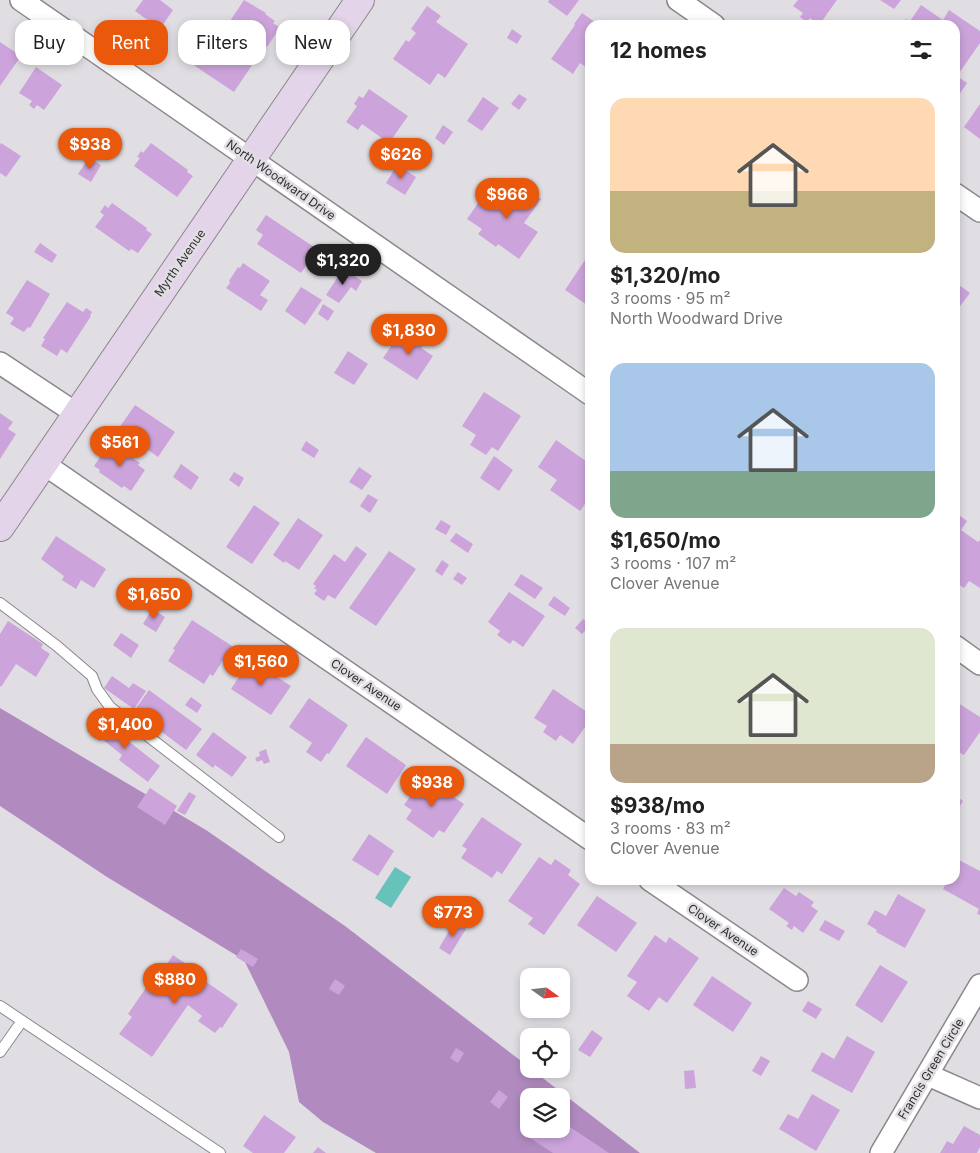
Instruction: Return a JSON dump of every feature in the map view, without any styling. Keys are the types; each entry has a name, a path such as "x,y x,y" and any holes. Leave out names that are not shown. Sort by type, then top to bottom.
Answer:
{"street":[{"name":"North Woodward Drive","path":"21,0 585,391"},
{"name":"Myrth Avenue","path":"0,527 360,0"},
{"path":"678,0 707,20"},
{"path":"960,197 980,211"},
{"path":"0,363 77,414"},
{"name":"Clover Avenue","path":"44,464 585,836"},
{"path":"960,650 980,664"},
{"name":"Clover Avenue","path":"657,885 797,980"},
{"name":"Francis Green Circle","path":"881,1153 980,985"},
{"path":"928,1075 980,1098"}],"lane":[{"path":"0,603 57,646 92,676 97,689 110,707 279,836"},
{"path":"0,1006 220,1153"},
{"path":"0,1052 22,1021"}],"shaded area":[{"path":"0,708 206,830 345,926 520,1060 520,1078 543,1078 556,1088 520,1088 520,1138 570,1138 570,1099 640,1153 376,1153 323,1122 299,1102 289,1052 244,960 107,877 0,806"}],"water":[{"path":"395,867 411,877 391,908 375,898"}],"building":[{"path":"143,0 160,0 173,10 166,20 148,20 135,11"},
{"path":"244,0 266,13 275,21 273,23 276,25 276,34 267,47 266,20 231,20"},
{"path":"549,0 579,0 567,16 548,2"},
{"path":"798,0 837,0 823,20 813,20 810,18 804,20 800,17 803,13 793,6"},
{"path":"880,0 901,0 894,9"},
{"path":"921,5 943,20 911,20"},
{"path":"427,6 441,16 436,22 468,44 445,78 438,73 430,85 393,59 406,40 409,42 416,33 411,29"},
{"path":"949,10 980,31 980,43 960,72 960,20 943,20"},
{"path":"582,13 592,20 585,20 585,66 580,63 573,74 551,59"},
{"path":"512,29 522,36 517,44 507,38"},
{"path":"0,42 15,52 15,65 0,86"},
{"path":"194,65 252,65 234,92"},
{"path":"36,67 62,85 44,110 37,105 34,109 29,105 32,101 19,93"},
{"path":"960,78 967,83 960,94"},
{"path":"369,89 408,116 389,143 362,124 358,130 346,122 357,106 354,104 359,96 363,98"},
{"path":"519,94 527,99 519,110 511,104"},
{"path":"483,97 499,108 482,131 467,121"},
{"path":"980,104 980,139 964,127"},
{"path":"443,125 453,132 444,145 435,138"},
{"path":"1,143 21,156 6,177 0,173"},
{"path":"151,143 188,170 187,172 193,176 177,197 134,166 140,158 137,157 141,151 143,153"},
{"path":"89,158 101,165 91,182 78,174"},
{"path":"397,165 416,177 405,195 386,183"},
{"path":"515,181 541,199 524,223 538,232 519,259 498,244 496,247 478,234 482,229 467,219 483,196 497,206"},
{"path":"112,203 147,228 146,230 152,234 138,253 131,249 129,251 95,227 104,215 100,212 105,205 108,208"},
{"path":"266,215 317,249 301,273 257,244 263,235 256,230"},
{"path":"40,243 57,255 52,263 34,252"},
{"path":"585,260 585,304 565,290"},
{"path":"243,263 270,281 260,295 268,300 261,311 226,288 238,267 240,268"},
{"path":"343,269 362,281 356,291 351,287 339,303 326,295"},
{"path":"27,280 50,294 30,328 28,327 24,332 10,324 14,318 6,313"},
{"path":"960,286 970,293 960,306"},
{"path":"301,287 322,300 305,325 285,311"},
{"path":"67,302 83,312 86,308 92,312 67,353 61,349 57,356 41,346 45,339 43,338"},
{"path":"323,304 334,311 328,321 318,314"},
{"path":"400,333 411,341 415,335 425,342 421,348 433,356 417,380 383,358"},
{"path":"348,351 368,364 354,385 334,373"},
{"path":"484,392 521,416 498,451 492,447 486,455 470,445 476,435 462,426"},
{"path":"135,405 175,432 158,457 119,428"},
{"path":"0,413 13,422 8,429 16,434 0,459"},
{"path":"556,440 585,460 585,504 580,511 550,490 557,480 538,467"},
{"path":"306,441 319,450 314,458 301,450"},
{"path":"108,445 114,449 116,447 140,463 138,465 145,470 131,491 124,486 122,488 99,472 100,470 94,466"},
{"path":"494,456 513,470 499,491 480,478"},
{"path":"181,464 199,477 191,490 173,477"},
{"path":"359,467 372,476 362,490 349,482"},
{"path":"234,472 244,478 239,487 229,480"},
{"path":"368,494 378,500 370,513 360,506"},
{"path":"254,505 280,523 252,564 226,547"},
{"path":"960,516 967,521 961,530 978,542 980,540 980,588 969,581 964,588 960,585"},
{"path":"298,518 323,535 299,570 273,555"},
{"path":"441,520 451,526 446,535 435,529"},
{"path":"456,533 473,544 468,553 450,541"},
{"path":"56,536 106,569 94,588 81,580 76,589 62,580 64,576 41,559"},
{"path":"356,546 367,554 335,599 328,595 324,601 314,594 317,590 313,584 334,554 345,562"},
{"path":"389,551 416,569 376,626 349,608"},
{"path":"442,560 449,565 442,576 435,571"},
{"path":"458,572 467,578 462,585 453,579"},
{"path":"521,574 543,588 535,599 514,585"},
{"path":"509,592 545,616 523,647 513,640 510,644 497,635 500,631 488,622"},
{"path":"554,596 570,608 565,616 548,605"},
{"path":"152,609 165,617 156,632 143,624"},
{"path":"583,619 585,621 585,631 582,634 575,628"},
{"path":"192,620 232,646 213,676 210,674 204,684 168,661 175,650 173,649"},
{"path":"8,621 43,644 41,648 50,654 36,677 16,664 1,687 0,634"},
{"path":"121,633 139,645 131,658 113,645"},
{"path":"250,660 291,686 271,715 231,689"},
{"path":"112,676 129,688 133,683 146,691 134,709 104,688"},
{"path":"553,689 585,711 585,727 573,744 560,735 556,741 543,732 547,726 534,718"},
{"path":"149,690 202,729 186,750 134,711"},
{"path":"191,697 202,705 197,713 185,705"},
{"path":"309,698 348,725 329,754 327,753 321,762 306,752 312,743 289,727"},
{"path":"960,704 980,717 980,732 964,755 960,753"},
{"path":"98,717 160,766 148,782 119,760 122,755 102,739 100,741 87,731"},
{"path":"213,732 247,757 232,777 215,765 213,768 196,755"},
{"path":"366,737 406,765 387,794 346,766"},
{"path":"266,749 270,762 264,764 262,760 257,762 255,758 260,756 259,752"},
{"path":"424,777 464,804 444,833 439,830 433,838 406,819 412,810 404,805"},
{"path":"150,788 177,806 165,825 137,807"},
{"path":"189,792 196,796 185,815 177,811"},
{"path":"482,817 522,844 502,874 497,871 492,878 461,858 467,849 462,846"},
{"path":"369,834 394,851 378,876 352,860"},
{"path":"539,857 551,865 555,859 571,870 568,875 580,884 544,935 528,924 533,918 508,901"},
{"path":"960,861 980,871 980,915 977,914 979,909 943,889 945,885 960,885"},
{"path":"784,888 796,896 799,892 814,902 811,906 818,911 803,933 794,926 792,930 786,926 789,923 769,909"},
{"path":"898,894 926,910 905,948 876,932 877,930 867,924 875,910 886,916"},
{"path":"597,896 637,923 616,952 577,925"},
{"path":"825,920 845,931 839,941 819,930"},
{"path":"455,921 466,929 450,955 439,948"},
{"path":"655,935 666,943 669,937 699,958 667,1003 659,997 649,1011 627,996 637,982 627,976"},
{"path":"241,949 258,959 253,967 236,957"},
{"path":"173,955 207,978 205,981 238,1004 222,1028 220,1027 215,1033 198,1021 202,1016 188,1005 152,1057 119,1034 132,1017 128,1014 163,963 166,965"},
{"path":"880,965 908,982 882,1023 855,1005"},
{"path":"712,976 752,1003 733,1032 693,1005"},
{"path":"335,979 345,986 339,995 329,989"},
{"path":"808,1001 822,1009 816,1019 802,1011"},
{"path":"592,1030 603,1038 590,1057 578,1050"},
{"path":"847,1036 875,1052 852,1093 811,1071 822,1052 834,1059"},
{"path":"456,1048 464,1053 458,1063 450,1058"},
{"path":"761,1056 770,1061 761,1076 752,1071"},
{"path":"694,1070 696,1088 685,1089 684,1071"},
{"path":"499,1090 508,1097 499,1109 490,1102"},
{"path":"812,1094 840,1110 816,1151 779,1129 788,1114 798,1119"},
{"path":"264,1115 296,1137 284,1153 253,1153 243,1146"},
{"path":"964,1126 980,1135 980,1147 977,1153 940,1153 947,1141 953,1144"},
{"path":"570,1127 609,1153 553,1153 530,1138 570,1138"},
{"path":"318,1147 326,1153 313,1153"}]}
